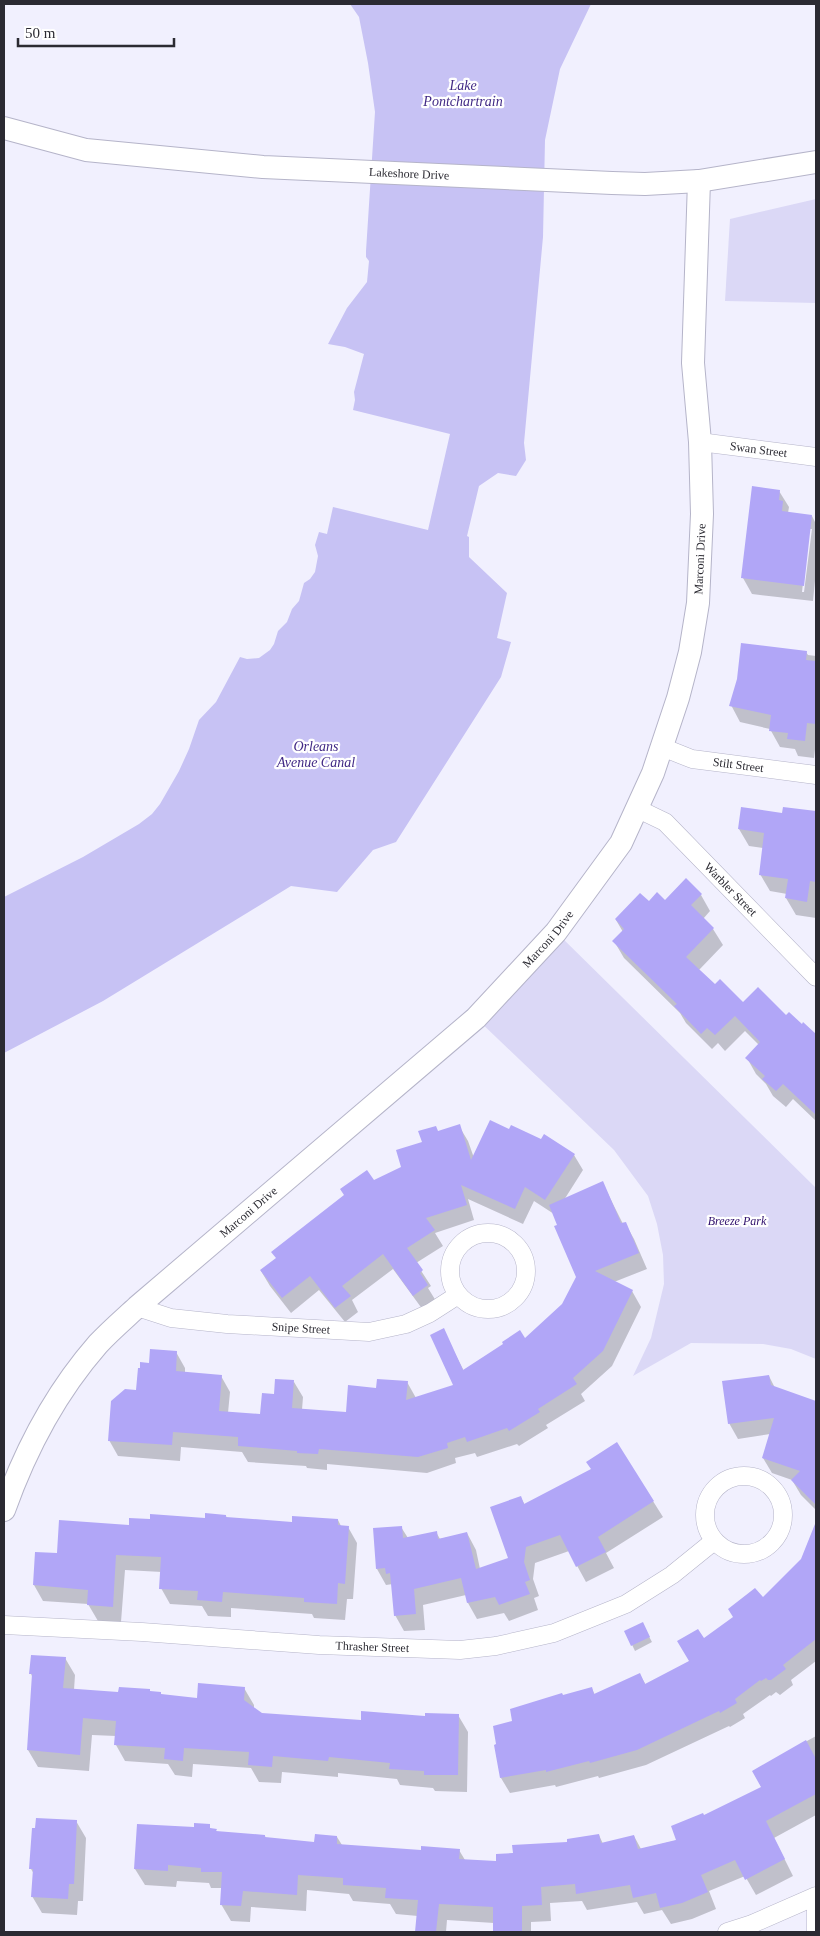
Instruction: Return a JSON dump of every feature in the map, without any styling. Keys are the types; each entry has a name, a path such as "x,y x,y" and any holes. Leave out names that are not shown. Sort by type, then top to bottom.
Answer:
{"street":[{"name":"Lakeshore Drive","path":"4,128 86,150 263,167 562,181 645,184 699,181 816,162"},
{"name":"Marconi Drive","path":"4,1510 21,1465 62,1390 98,1344 137,1307 476,1018 556,932 621,843 638,809 662,747 685,670 698,603 702,544 700,442 693,363 699,181"},
{"name":"Swan Street","path":"700,442 816,457"},
{"name":"Stilt Street","path":"662,747 692,759 816,775"},
{"name":"Warbler Street","path":"638,809 665,822 816,977"},
{"path":"483,1232 494,1233 505,1236 515,1243 522,1252 526,1262 527,1274 524,1285 510,1303 488,1309 466,1302 458,1294 451,1279 451,1262 455,1251 467,1239 483,1232"},
{"name":"Snipe Street","path":"137,1307 171,1318 217,1323 369,1332 406,1324 430,1314 458,1294"},
{"path":"753,1477 762,1481 776,1494 780,1503 782,1522 774,1540 768,1546 759,1552 735,1553 724,1549 714,1541 708,1533 704,1514 710,1495 724,1482 733,1478 753,1477"},
{"name":"Thrasher Street","path":"4,1625 142,1632 319,1645 460,1650 496,1646 554,1633 626,1604 672,1575 714,1541"},
{"path":"727,1932 752,1924 816,1897 816,1932"}],"green space":[{"path":"816,199 816,303 725,301 730,219"},
{"name":"Breeze Park","path":"556,932 816,1188 816,1359 791,1349 763,1344 691,1343 633,1376 651,1338 664,1284 663,1255 657,1224 648,1196 614,1150 476,1018"}],"water":[{"name":"Orleans Avenue Canal","path":"350,4 591,4 560,69 545,140 543,237 524,443 526,460 516,476 498,473 479,486 467,536 469,537 469,557 507,593 497,638 511,642 501,677 396,842 373,850 337,892 291,886 103,1001 4,1053 4,897 83,857 139,824 152,814 179,771 199,720 216,702 240,657 247,659 259,658 270,650 278,631 287,622 292,609 299,601 304,583 315,572 318,556 315,545 319,532 327,534 333,507 428,530 450,434 353,410 354,392 364,354 345,347 328,344 347,308 367,282 369,261 366,257 366,251 375,112 359,17"}],"building":[{"path":"752,486 780,490 779,500 783,501 782,511 812,515 804,586 741,578"},
{"path":"741,643 807,651 806,660 816,661 816,724 807,723 805,741 787,739 788,733 769,731 771,715 729,706 737,679"},
{"path":"741,807 782,813 783,807 816,811 816,882 810,881 807,902 785,898 788,879 759,875 764,833 738,829"},
{"path":"686,878 702,894 691,905 714,928 686,957 715,984 720,979 743,1002 758,987 786,1015 789,1012 816,1034 816,1115 783,1084 776,1091 762,1079 765,1076 745,1058 760,1042 735,1016 715,1035 707,1028 701,1034 674,1006 677,1004 612,941 624,929 615,919 640,893 649,901 657,892 665,900"},
{"path":"490,1120 509,1129 511,1125 541,1139 544,1134 575,1154 545,1200 525,1187 515,1209 461,1185 467,1205 426,1218 435,1230 407,1248 423,1270 420,1273 428,1285 413,1296 383,1254 342,1286 351,1296 335,1308 310,1276 282,1298 260,1270 276,1258 271,1252 344,1195 340,1189 367,1170 374,1180 401,1167 396,1150 422,1142 418,1131 436,1126 438,1131 460,1124 471,1160"},
{"path":"603,1181 621,1223 626,1222 639,1253 595,1271 633,1290 603,1351 573,1378 577,1384 538,1409 540,1412 509,1431 507,1428 467,1442 465,1437 447,1443 448,1448 418,1457 319,1449 318,1454 297,1453 297,1451 238,1446 238,1437 173,1432 172,1445 108,1441 111,1401 125,1389 136,1390 140,1362 149,1363 150,1349 177,1351 176,1371 222,1375 219,1411 260,1414 262,1393 274,1394 275,1379 294,1380 292,1408 346,1412 348,1385 376,1388 377,1379 408,1381 406,1400 453,1385 430,1335 444,1328 463,1370 503,1344 502,1342 520,1330 525,1338 562,1304 576,1277 554,1226 557,1225 549,1205"},
{"path":"769,1375 771,1385 816,1401 816,1505 791,1480 800,1471 762,1458 774,1418 728,1424 722,1381"},
{"path":"617,1442 654,1501 598,1537 606,1552 576,1567 560,1535 526,1547 524,1562 530,1580 525,1582 530,1594 499,1605 495,1597 467,1603 461,1578 414,1589 416,1614 394,1616 390,1573 386,1574 385,1568 376,1569 373,1528 402,1526 403,1538 437,1531 438,1539 467,1532 476,1569 508,1558 490,1507 521,1496 524,1504 591,1469 586,1462"},
{"path":"205,1513 226,1515 226,1517 292,1522 292,1516 338,1519 338,1525 349,1526 345,1584 338,1583 337,1604 304,1602 304,1598 223,1592 222,1602 197,1600 198,1591 159,1589 161,1557 116,1555 113,1607 87,1605 88,1590 33,1585 35,1552 57,1553 59,1520 129,1525 129,1518 150,1519 150,1514 205,1518"},
{"path":"815,1524 816,1639 783,1665 786,1669 771,1680 766,1678 760,1680 735,1699 737,1703 720,1713 719,1711 637,1750 590,1763 589,1761 546,1772 546,1770 500,1778 494,1745 496,1744 493,1726 512,1721 510,1709 562,1693 563,1695 592,1687 594,1694 640,1673 645,1684 689,1661 677,1641 698,1629 704,1638 733,1617 728,1609 755,1588 763,1597 801,1559"},
{"path":"643,1622 650,1637 631,1646 624,1631"},
{"path":"31,1655 66,1657 63,1688 118,1692 119,1687 150,1689 150,1691 161,1692 161,1694 197,1698 198,1683 245,1687 244,1700 262,1713 361,1720 361,1711 425,1716 425,1713 459,1714 458,1775 424,1775 424,1771 389,1769 390,1763 329,1757 328,1761 273,1756 272,1767 248,1765 249,1752 184,1748 183,1761 164,1759 165,1748 114,1745 116,1721 83,1718 80,1755 27,1750 32,1674 29,1674"},
{"path":"806,1740 816,1759 816,1794 766,1821 785,1859 745,1880 735,1860 701,1875 708,1892 682,1903 660,1908 656,1893 633,1898 630,1885 576,1894 575,1884 541,1887 542,1905 522,1906 522,1932 493,1932 493,1907 439,1904 436,1932 415,1932 418,1900 385,1898 386,1888 343,1885 343,1878 298,1875 297,1895 243,1891 241,1906 220,1905 222,1872 201,1872 201,1868 168,1865 168,1871 134,1869 137,1824 194,1827 194,1823 210,1824 210,1828 217,1829 216,1831 314,1842 315,1834 337,1836 337,1844 421,1850 421,1846 460,1849 459,1859 496,1861 496,1854 513,1853 512,1845 567,1842 567,1839 599,1834 601,1843 634,1835 638,1849 676,1840 671,1826 703,1813 704,1815 761,1787 752,1771"},
{"path":"36,1818 77,1820 74,1884 69,1884 68,1899 31,1897 33,1869 29,1869 32,1828 35,1828"}],"water label":[{"name":"Lake Pontchartrain","path":"463,94"}]}
